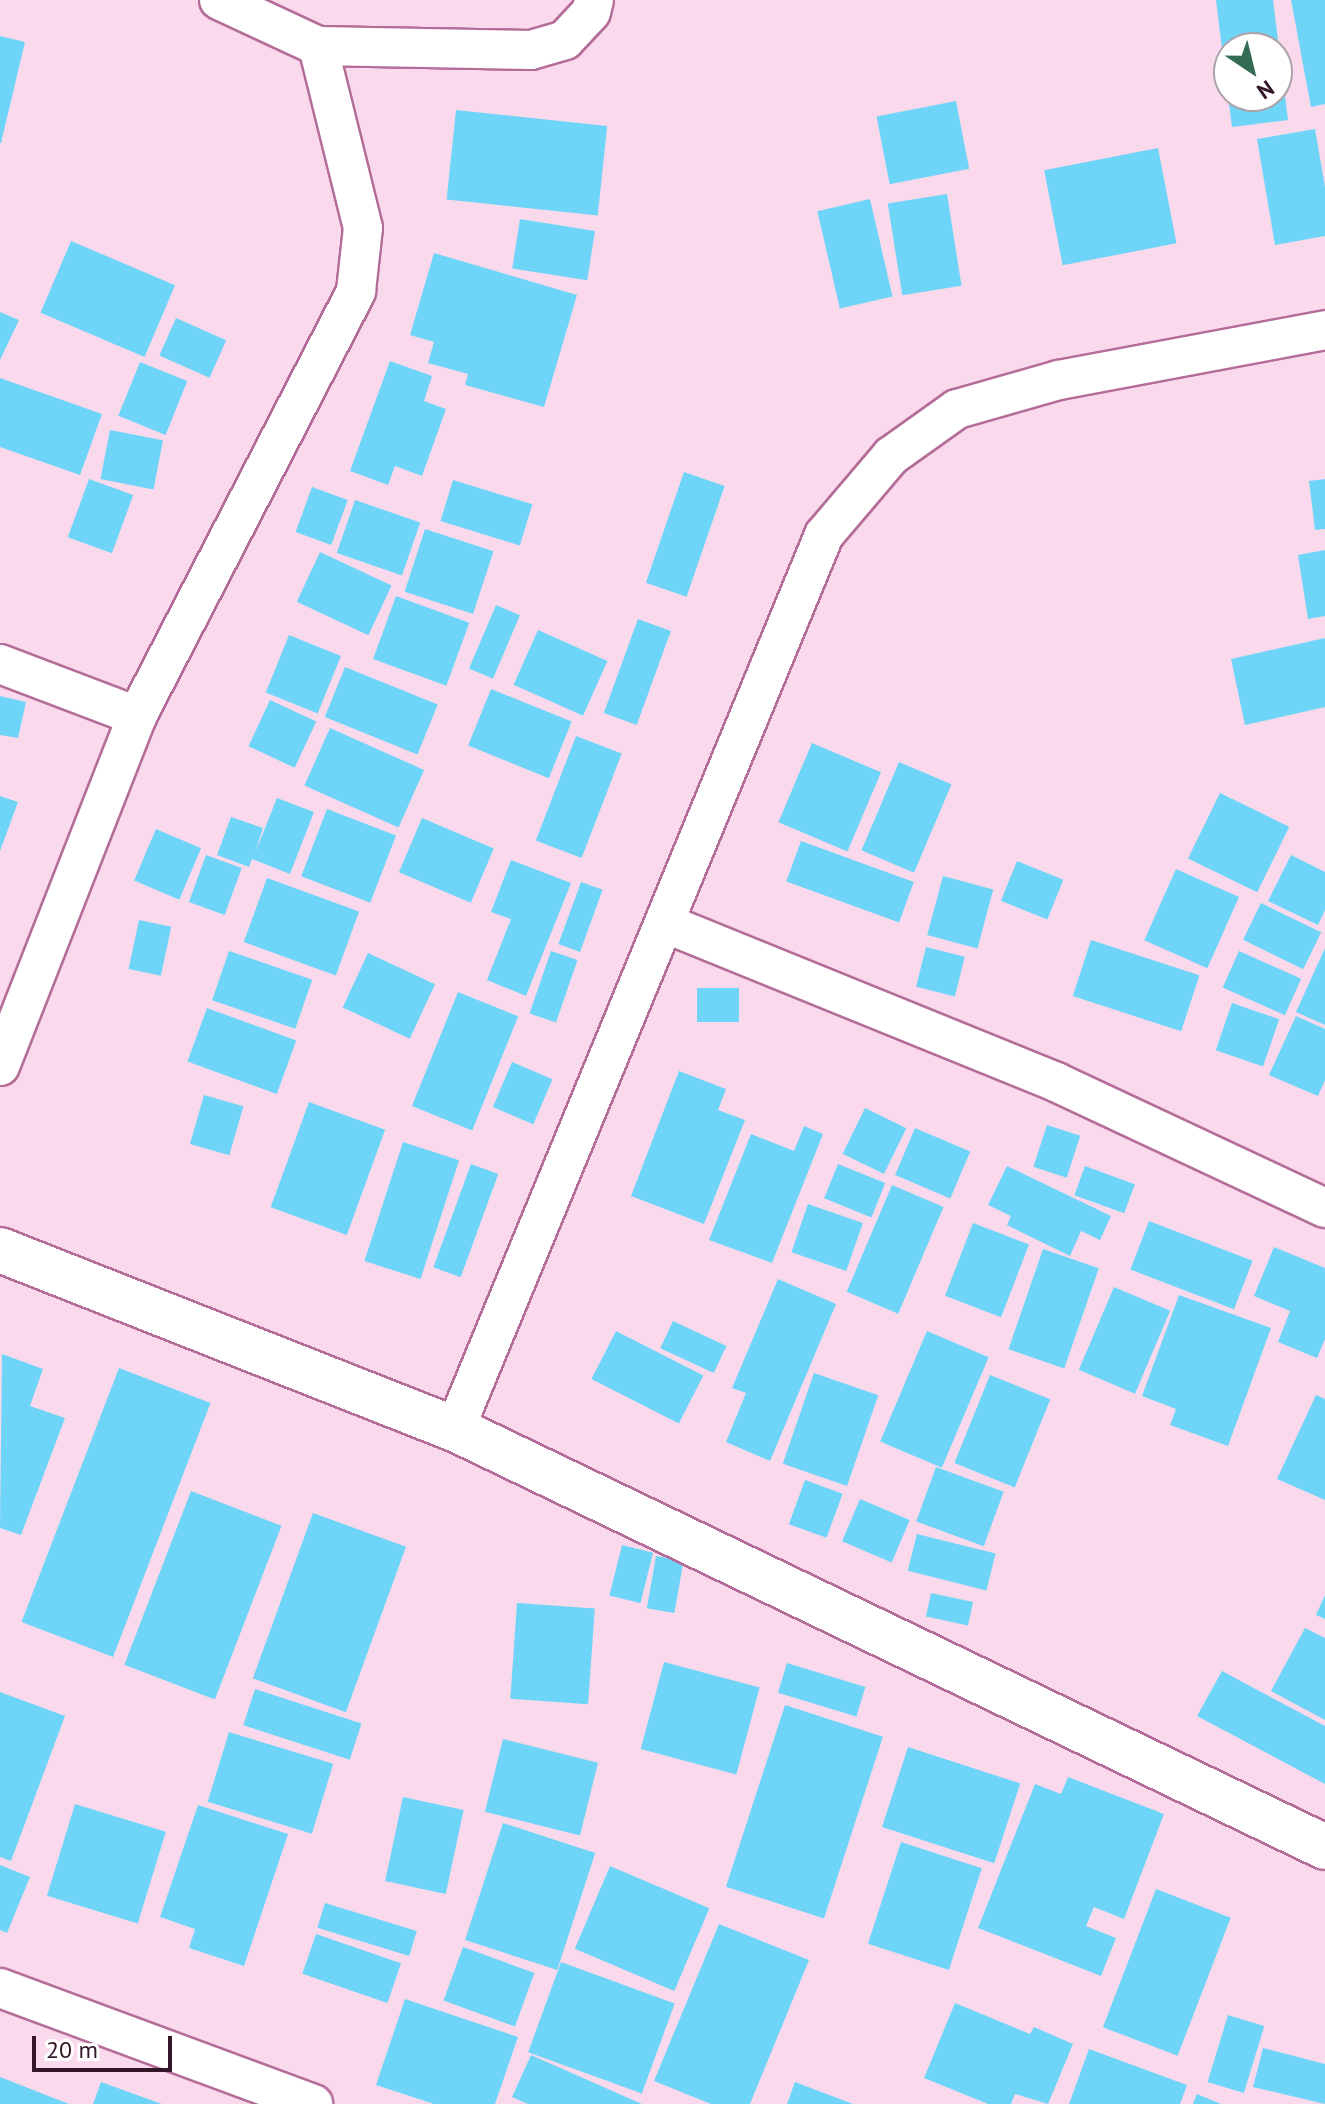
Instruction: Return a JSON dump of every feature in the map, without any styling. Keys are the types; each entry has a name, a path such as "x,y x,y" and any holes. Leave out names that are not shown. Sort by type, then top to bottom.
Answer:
{"street":[{"path":"219,0 318,46 531,50 565,40 591,12 594,0"},
{"path":"0,1066 137,716 356,291 363,228 318,46"},
{"path":"455,1429 667,924 824,535 891,456 957,409 1059,380 1325,330"},
{"path":"0,664 137,716"},
{"path":"667,924 1056,1082 1325,1208"},
{"path":"0,1250 455,1429 1325,1847"},
{"path":"0,1988 313,2104"}],"building":[{"path":"1216,0 1273,0 1277,32 1220,32"},
{"path":"1291,0 1325,0 1325,104 1311,107"},
{"path":"0,36 25,42 1,143 0,143"},
{"path":"956,101 969,169 890,184 876,116"},
{"path":"456,110 607,126 598,215 447,200"},
{"path":"1230,112 1287,112 1288,120 1232,127"},
{"path":"1315,129 1325,187 1325,236 1275,245 1257,139"},
{"path":"1158,148 1177,243 1063,265 1044,170"},
{"path":"947,194 962,286 902,295 888,203"},
{"path":"870,199 892,296 840,309 817,211"},
{"path":"520,219 595,231 587,280 512,268"},
{"path":"71,241 175,285 145,357 41,313"},
{"path":"434,253 577,295 544,407 465,385 468,374 428,363 434,342 410,335"},
{"path":"0,312 19,320 0,360"},
{"path":"176,318 226,340 210,378 159,355"},
{"path":"390,361 432,376 424,401 446,409 422,476 395,466 388,485 350,471"},
{"path":"140,362 187,381 166,435 118,416"},
{"path":"0,378 102,414 80,475 0,447"},
{"path":"110,430 163,440 153,489 100,479"},
{"path":"684,472 725,486 687,597 646,583"},
{"path":"89,479 133,495 112,553 68,537"},
{"path":"1325,479 1325,529 1315,530 1309,481"},
{"path":"453,480 532,504 520,545 440,521"},
{"path":"312,487 348,500 331,545 296,532"},
{"path":"355,500 420,522 402,575 337,553"},
{"path":"425,529 493,551 473,614 405,592"},
{"path":"1325,550 1325,616 1308,619 1298,555"},
{"path":"320,552 392,585 368,635 297,602"},
{"path":"396,596 469,623 446,686 373,659"},
{"path":"496,605 520,615 493,679 469,669"},
{"path":"638,619 671,631 637,725 604,713"},
{"path":"538,630 607,661 583,716 514,685"},
{"path":"289,635 341,656 318,713 266,692"},
{"path":"1325,638 1325,707 1245,725 1231,659"},
{"path":"345,667 438,704 417,755 325,717"},
{"path":"491,689 572,722 549,778 468,746"},
{"path":"0,696 26,702 18,738 0,735"},
{"path":"270,700 316,722 295,768 248,746"},
{"path":"330,728 424,770 398,827 304,786"},
{"path":"576,736 622,754 582,858 536,841"},
{"path":"812,743 881,772 847,851 778,822"},
{"path":"899,762 951,784 914,873 861,850"},
{"path":"1220,793 1289,827 1257,892 1188,859"},
{"path":"0,796 18,802 0,851"},
{"path":"277,798 314,812 290,874 252,859 249,867 217,855 231,817 263,828 255,853"},
{"path":"327,809 396,836 370,903 301,876"},
{"path":"422,818 494,848 471,903 399,872"},
{"path":"156,829 201,848 179,900 134,881"},
{"path":"801,841 914,882 899,922 786,881"},
{"path":"206,855 242,868 225,915 189,902"},
{"path":"1291,855 1325,872 1325,910 1318,925 1268,901"},
{"path":"511,860 571,883 526,996 487,980 511,919 491,912"},
{"path":"1017,861 1063,880 1047,920 1001,901"},
{"path":"1176,869 1239,897 1207,968 1144,940"},
{"path":"943,876 993,889 977,948 927,935"},
{"path":"267,878 359,912 336,975 244,942"},
{"path":"581,882 603,890 580,952 558,944"},
{"path":"1261,903 1321,932 1303,969 1243,940"},
{"path":"139,920 171,927 161,976 129,969"},
{"path":"1091,940 1199,975 1181,1031 1073,996"},
{"path":"926,947 965,957 955,996 916,987"},
{"path":"1325,948 1325,1025 1296,1012"},
{"path":"229,951 312,980 295,1029 212,1000"},
{"path":"551,951 577,960 556,1023 530,1013"},
{"path":"1239,951 1301,979 1285,1015 1223,988"},
{"path":"368,953 435,984 410,1039 343,1007"},
{"path":"697,988 739,988 739,1022 697,1022"},
{"path":"458,992 518,1016 472,1130 412,1106"},
{"path":"1232,1003 1279,1019 1263,1067 1216,1050"},
{"path":"207,1008 296,1040 277,1094 188,1062"},
{"path":"1296,1016 1325,1029 1325,1080 1318,1096 1269,1075"},
{"path":"512,1062 553,1079 533,1124 493,1107"},
{"path":"679,1071 726,1089 718,1110 745,1120 704,1224 631,1196"},
{"path":"204,1095 243,1106 229,1155 190,1144"},
{"path":"309,1102 385,1130 347,1235 271,1207"},
{"path":"865,1108 906,1128 884,1174 843,1154"},
{"path":"1047,1125 1080,1136 1067,1178 1033,1167"},
{"path":"804,1126 823,1134 772,1263 709,1240 751,1134 794,1151"},
{"path":"915,1128 970,1151 950,1198 895,1175"},
{"path":"403,1142 459,1160 420,1279 364,1261"},
{"path":"471,1164 498,1174 461,1277 433,1267"},
{"path":"838,1164 885,1183 871,1217 824,1198"},
{"path":"1007,1166 1111,1216 1100,1240 1081,1231 1070,1256 1007,1225 1011,1216 988,1205"},
{"path":"1085,1166 1135,1184 1124,1213 1074,1195"},
{"path":"892,1185 944,1207 898,1314 847,1292"},
{"path":"808,1204 863,1223 846,1271 791,1252"},
{"path":"1149,1221 1253,1261 1234,1309 1130,1270"},
{"path":"973,1223 1029,1245 1001,1317 945,1296"},
{"path":"1274,1247 1325,1268 1325,1339 1317,1358 1278,1342 1290,1311 1254,1296"},
{"path":"1043,1249 1099,1268 1064,1368 1008,1349"},
{"path":"778,1279 836,1304 770,1461 726,1442 746,1393 732,1388"},
{"path":"1114,1287 1170,1311 1135,1394 1079,1370"},
{"path":"1179,1295 1271,1328 1228,1446 1170,1425 1176,1409 1142,1396"},
{"path":"673,1321 726,1346 714,1373 660,1348"},
{"path":"616,1331 703,1375 679,1424 591,1379"},
{"path":"927,1331 989,1357 942,1468 880,1441"},
{"path":"2,1354 43,1369 30,1406 65,1418 21,1535 0,1528"},
{"path":"119,1368 210,1403 113,1657 22,1622"},
{"path":"814,1373 878,1395 847,1486 783,1464"},
{"path":"990,1375 1050,1399 1015,1487 954,1463"},
{"path":"1316,1395 1325,1399 1325,1500 1277,1479"},
{"path":"936,1467 1004,1492 984,1546 916,1522"},
{"path":"805,1480 843,1494 827,1538 789,1524"},
{"path":"191,1491 282,1526 215,1699 124,1665"},
{"path":"860,1499 910,1520 892,1562 842,1541"},
{"path":"313,1513 406,1547 346,1712 253,1678"},
{"path":"917,1534 996,1554 986,1590 908,1571"},
{"path":"622,1545 653,1553 640,1603 609,1595"},
{"path":"656,1556 684,1561 674,1613 647,1608"},
{"path":"931,1593 973,1602 968,1625 926,1616"},
{"path":"1325,1595 1325,1619 1316,1615"},
{"path":"517,1603 595,1608 588,1704 510,1699"},
{"path":"1305,1628 1325,1638 1325,1720 1271,1691"},
{"path":"664,1662 760,1688 736,1775 641,1749"},
{"path":"787,1663 865,1687 856,1717 778,1693"},
{"path":"1222,1671 1325,1726 1325,1784 1197,1716"},
{"path":"255,1689 362,1724 350,1760 243,1725"},
{"path":"0,1692 65,1716 11,1861 0,1857"},
{"path":"785,1705 883,1737 824,1918 726,1887"},
{"path":"229,1732 333,1764 312,1834 208,1802"},
{"path":"503,1739 598,1763 580,1835 485,1812"},
{"path":"908,1747 1020,1783 994,1863 882,1827"},
{"path":"1068,1777 1164,1814 1124,1919 1094,1907 1086,1926 1116,1938 1101,1976 978,1928 1035,1784 1061,1794"},
{"path":"403,1797 464,1810 446,1894 385,1881"},
{"path":"75,1804 166,1832 138,1924 47,1896"},
{"path":"198,1805 288,1834 244,1966 189,1948 195,1929 160,1917"},
{"path":"503,1823 595,1853 557,1970 465,1940"},
{"path":"901,1842 982,1868 949,1970 868,1944"},
{"path":"0,1865 30,1877 7,1933 0,1930"},
{"path":"610,1866 709,1908 674,1991 575,1949"},
{"path":"1156,1889 1231,1918 1178,2056 1103,2027"},
{"path":"325,1903 417,1931 409,1956 317,1928"},
{"path":"719,1924 809,1960 750,2104 711,2104 654,2081"},
{"path":"316,1934 401,1963 387,2003 302,1974"},
{"path":"463,1947 534,1973 515,2027 444,2001"},
{"path":"561,1962 675,2003 642,2094 528,2052"},
{"path":"405,1999 518,2037 495,2104 434,2104 376,2085"},
{"path":"955,2003 1030,2034 1034,2027 1073,2044 1048,2104 1015,2094 1011,2104 988,2104 924,2078"},
{"path":"1228,2015 1264,2026 1244,2093 1208,2082"},
{"path":"1263,2048 1325,2064 1325,2104 1253,2087"},
{"path":"1089,2049 1187,2085 1180,2104 1069,2104"},
{"path":"531,2055 642,2104 528,2104 512,2097"},
{"path":"0,2077 69,2104 0,2104"},
{"path":"101,2082 162,2104 93,2104"},
{"path":"795,2082 853,2104 787,2104"},
{"path":"1197,2094 1221,2104 1193,2104"}]}
